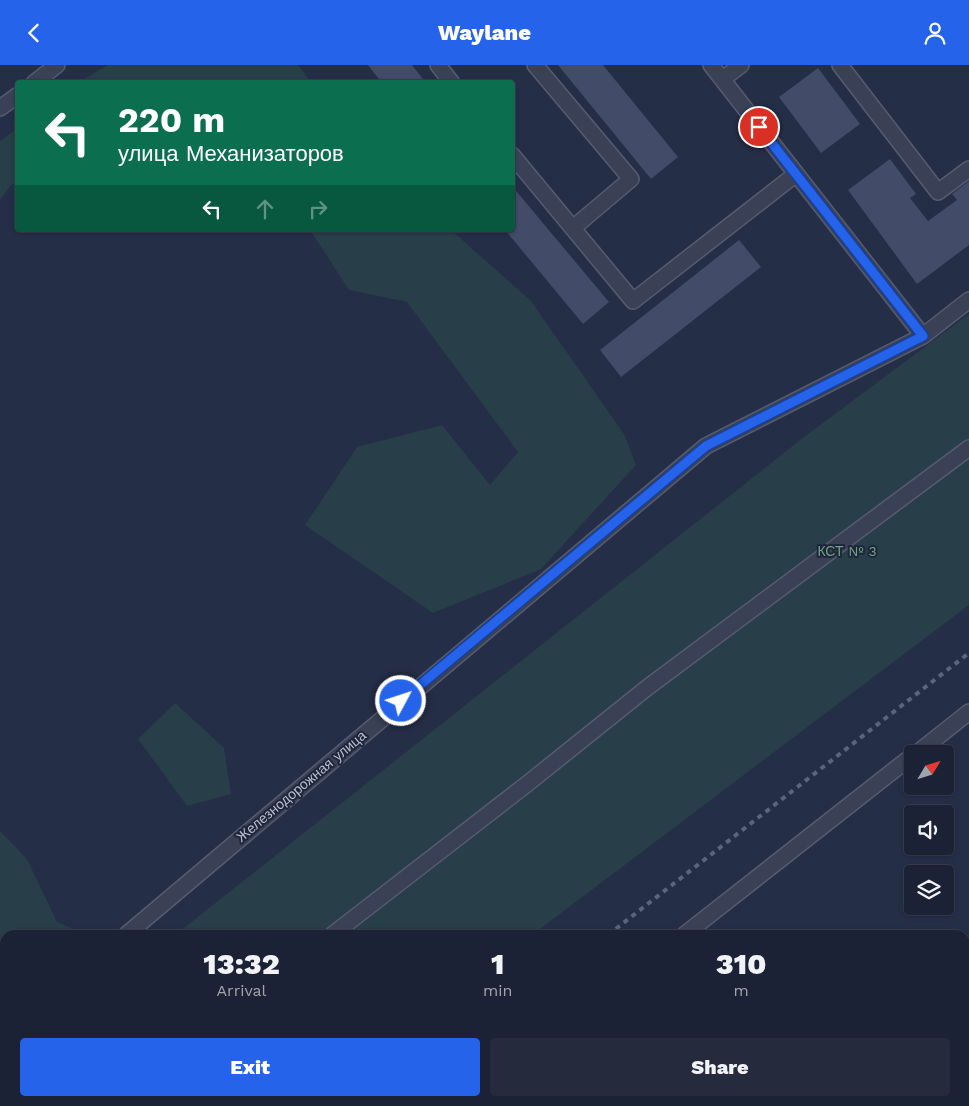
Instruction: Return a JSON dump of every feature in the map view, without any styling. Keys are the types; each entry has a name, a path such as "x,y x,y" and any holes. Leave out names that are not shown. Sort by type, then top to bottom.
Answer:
{"street":[{"path":"38,80 57,65"},
{"path":"438,65 450,80"},
{"path":"535,65 631,179 573,228"},
{"path":"711,65 923,336"},
{"path":"722,79 741,65"},
{"path":"840,65 938,193 969,169"},
{"path":"0,108 15,97"},
{"path":"515,159 633,301 796,174"},
{"name":"Железнодорожная улица","path":"132,930 706,446 923,336 969,300"},
{"path":"338,930 527,785 648,687 969,448"},
{"path":"927,745 969,712"},
{"path":"690,930 904,762"}],"green space":[{"path":"108,65 298,65 309,80 82,80"},
{"path":"15,130 15,182 0,200 0,141"},
{"path":"311,232 453,232 531,301 624,434 636,465 541,569 433,613 305,525 357,447 442,425 490,485 518,452 407,302 349,290"},
{"name":"КСТ № 3","path":"969,314 969,605 539,930 181,930 804,437"},
{"path":"175,703 224,748 231,794 187,806 138,739"},
{"path":"0,831 27,859 57,922 75,930 0,930"}],"building":[{"path":"368,65 412,65 424,80 380,80"},
{"path":"558,65 603,65 678,157 651,179"},
{"path":"818,68 860,124 821,153 779,97"},
{"path":"890,159 916,194 910,198 928,221 957,200 952,194 969,181 969,245 917,284 848,190"},
{"path":"515,190 609,302 583,324 507,232 515,232"},
{"path":"739,240 761,267 621,377 600,350"}],"railway":[{"path":"614,930 969,653"}],"route":[{"path":"401,701 706,446 923,336 759,127"}]}
